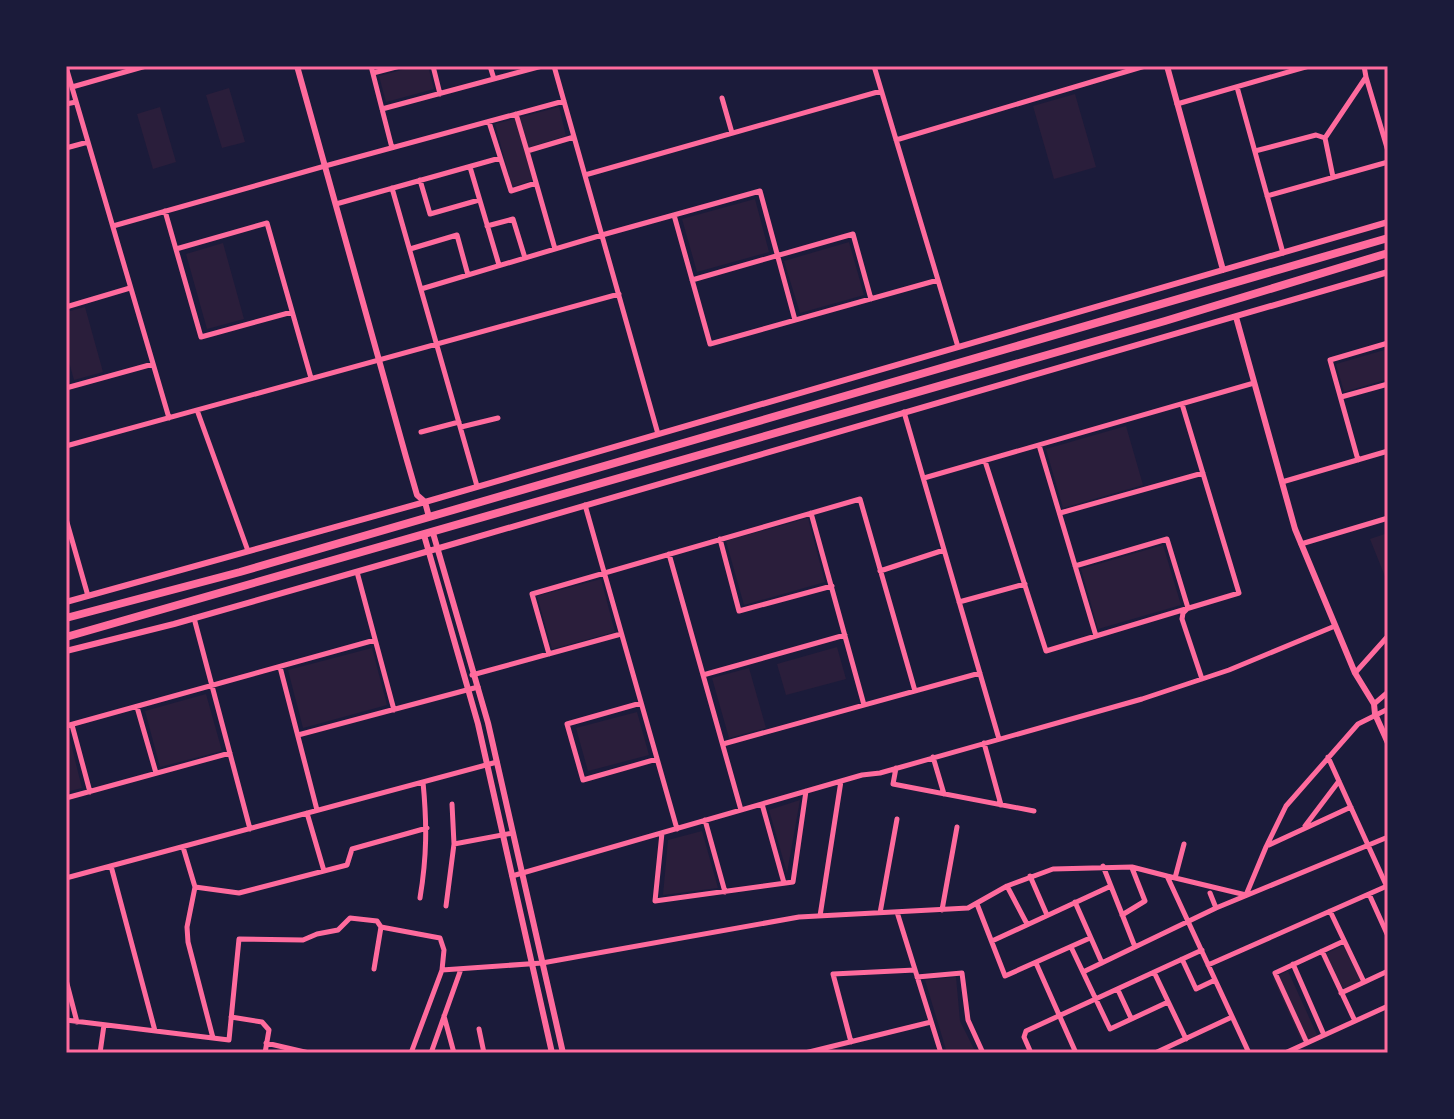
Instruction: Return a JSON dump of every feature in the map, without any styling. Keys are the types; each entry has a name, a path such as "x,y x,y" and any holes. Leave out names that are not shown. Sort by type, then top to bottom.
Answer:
{"highway":[{"path":"66,618 240,572 1388,238"},
{"path":"66,637 1165,321 1388,253"}],"street":[{"path":"72,87 146,66"},
{"path":"297,66 417,495 415,504 424,518"},
{"path":"392,148 372,70 400,66"},
{"path":"433,66 440,94"},
{"path":"490,66 494,79"},
{"path":"382,109 542,66"},
{"path":"554,66 658,434"},
{"path":"874,66 958,347"},
{"path":"896,140 1145,66"},
{"path":"1167,66 1223,270"},
{"path":"1177,104 1309,66"},
{"path":"1364,66 1388,151"},
{"path":"66,67 169,418"},
{"path":"1333,177 1325,138 1366,77"},
{"path":"1237,87 1283,253"},
{"path":"585,175 881,91"},
{"path":"722,98 732,133"},
{"path":"113,226 564,101"},
{"path":"66,104 76,102"},
{"path":"516,114 555,249"},
{"path":"489,122 511,191 536,183"},
{"path":"1255,151 1316,135 1325,138"},
{"path":"527,151 574,137"},
{"path":"66,148 88,142"},
{"path":"336,204 500,158"},
{"path":"1267,196 1388,162"},
{"path":"469,167 499,265"},
{"path":"420,180 430,214 479,200"},
{"path":"392,188 477,486"},
{"path":"421,289 760,191 795,320"},
{"path":"165,211 201,337 292,312"},
{"path":"674,215 710,344 938,280"},
{"path":"487,226 513,219 525,258"},
{"path":"66,602 425,502 1388,222"},
{"path":"176,249 267,223 311,378"},
{"path":"692,280 853,234 871,299"},
{"path":"410,249 457,235 468,275"},
{"path":"66,651 438,549 1388,272"},
{"path":"66,307 131,288"},
{"path":"66,446 619,294"},
{"path":"1236,317 1301,544 1355,673 1374,704 1375,714 1388,743"},
{"path":"1358,460 1330,360 1388,343"},
{"path":"66,388 153,364"},
{"path":"924,478 1254,383"},
{"path":"1341,397 1388,384"},
{"path":"985,461 1046,651 1239,593 1182,404"},
{"path":"197,410 248,551"},
{"path":"904,412 999,739"},
{"path":"421,432 498,418"},
{"path":"1039,445 1096,636"},
{"path":"1282,482 1388,451"},
{"path":"1060,513 1203,473"},
{"path":"417,495 425,502"},
{"path":"549,654 532,594 860,499 915,691"},
{"path":"424,518 425,502"},
{"path":"585,505 677,829"},
{"path":"811,513 864,705"},
{"path":"1301,544 1388,518"},
{"path":"66,519 88,596"},
{"path":"429,534 438,549 478,687 563,1053"},
{"path":"429,534 429,551 487,764 552,1053"},
{"path":"720,539 739,611 832,586"},
{"path":"1075,566 1167,539 1188,608"},
{"path":"880,571 944,550"},
{"path":"669,554 741,810"},
{"path":"357,572 394,710"},
{"path":"959,602 1025,584"},
{"path":"1188,608 1182,619 1202,679"},
{"path":"194,618 250,829"},
{"path":"512,876 841,781 1142,699 1202,679 1335,626"},
{"path":"465,677 621,634"},
{"path":"703,675 845,635"},
{"path":"1355,673 1388,636"},
{"path":"90,792 69,725 375,640"},
{"path":"280,667 317,810"},
{"path":"723,744 980,673"},
{"path":"298,735 478,687"},
{"path":"1374,704 1388,692"},
{"path":"641,703 567,724 583,780 657,759"},
{"path":"137,707 156,773"},
{"path":"1246,895 1286,806 1358,724 1388,709"},
{"path":"984,743 1001,805"},
{"path":"66,798 230,753"},
{"path":"933,757 944,794"},
{"path":"1208,965 1387,887 1328,757"},
{"path":"66,878 497,762"},
{"path":"897,767 893,784 1034,811"},
{"path":"820,916 841,781"},
{"path":"1305,827 1339,781"},
{"path":"420,898 426,866 427,828 423,782"},
{"path":"662,833 655,901 793,882 806,791"},
{"path":"446,906 454,844 452,804"},
{"path":"762,804 784,883"},
{"path":"1266,847 1351,807"},
{"path":"307,813 324,871"},
{"path":"880,913 897,819"},
{"path":"705,820 725,892"},
{"path":"942,910 957,827"},
{"path":"195,887 239,893 347,865 352,849 427,828"},
{"path":"454,844 513,833"},
{"path":"1083,972 1216,908 1388,837"},
{"path":"1175,878 1184,844"},
{"path":"183,847 195,887 187,927 188,942 213,1038"},
{"path":"111,866 155,1031"},
{"path":"1103,866 1135,947"},
{"path":"442,970 542,963 799,917 968,908 1007,886 1053,869 1132,867 1246,895"},
{"path":"1122,915 1145,901 1132,867"},
{"path":"1030,876 1047,915"},
{"path":"1167,876 1249,1053"},
{"path":"1007,886 1027,924"},
{"path":"991,941 1111,886"},
{"path":"1210,893 1216,908"},
{"path":"1369,894 1388,936"},
{"path":"1075,902 1102,963"},
{"path":"977,904 1005,976 1090,938"},
{"path":"1330,911 1364,982"},
{"path":"897,912 941,1053"},
{"path":"66,1020 229,1040 239,939 303,940 338,930 350,918 377,921 381,927 374,969"},
{"path":"381,927 440,938 444,950 442,970 411,1053"},
{"path":"1307,1043 1276,972 1344,941"},
{"path":"1070,947 1110,1029 1168,1002"},
{"path":"1031,1053 1024,1037 1026,1031 1202,950"},
{"path":"1322,951 1355,1021"},
{"path":"1182,959 1196,989 1215,980"},
{"path":"1036,963 1076,1053"},
{"path":"1293,964 1324,1035"},
{"path":"431,1053 461,969"},
{"path":"1341,993 1388,971"},
{"path":"1154,972 1186,1039"},
{"path":"849,1053 833,974 962,973 968,1020 983,1053"},
{"path":"66,980 77,1022"},
{"path":"1118,990 1131,1018"},
{"path":"1285,1053 1388,1006"},
{"path":"444,1016 454,1053"},
{"path":"231,1017 262,1022 269,1030 265,1053"},
{"path":"1155,1053 1232,1017"},
{"path":"805,1053 931,1022"},
{"path":"100,1053 104,1025"},
{"path":"479,1029 484,1053"},
{"path":"266,1043 309,1053"},
{"path":"364,1053 372,1053"}],"shaded area":[{"path":"428,66 434,89 386,102 379,76"},
{"path":"229,88 245,142 222,148 206,95"},
{"path":"1075,94 1096,167 1054,179 1033,106"},
{"path":"160,107 176,162 153,169 137,114"},
{"path":"559,107 566,136 524,149 533,180 512,187 495,124"},
{"path":"755,199 769,252 697,272 682,219"},
{"path":"849,242 864,295 800,313 784,261"},
{"path":"223,243 244,319 207,329 186,254"},
{"path":"85,307 103,372 74,380 66,351 66,312"},
{"path":"1388,349 1388,379 1344,392 1336,364"},
{"path":"1126,426 1143,485 1063,508 1046,449"},
{"path":"808,518 825,582 744,605 726,541"},
{"path":"1388,533 1388,584 1370,539"},
{"path":"1163,545 1181,605 1098,629 1081,569"},
{"path":"601,579 615,632 552,649 537,596"},
{"path":"837,647 846,679 786,695 777,664"},
{"path":"372,648 387,705 303,728 288,670"},
{"path":"749,668 766,728 729,738 712,678"},
{"path":"206,694 222,751 160,767 145,711"},
{"path":"637,712 649,755 588,771 576,728"},
{"path":"66,732 82,788 66,792"},
{"path":"800,800 787,873 769,810"},
{"path":"702,831 718,888 663,895 668,840"},
{"path":"1344,945 1361,982 1341,992 1323,955"},
{"path":"1288,971 1318,1037 1303,1044 1273,978"},
{"path":"956,977 960,1021 976,1053 947,1053 925,980"}]}
